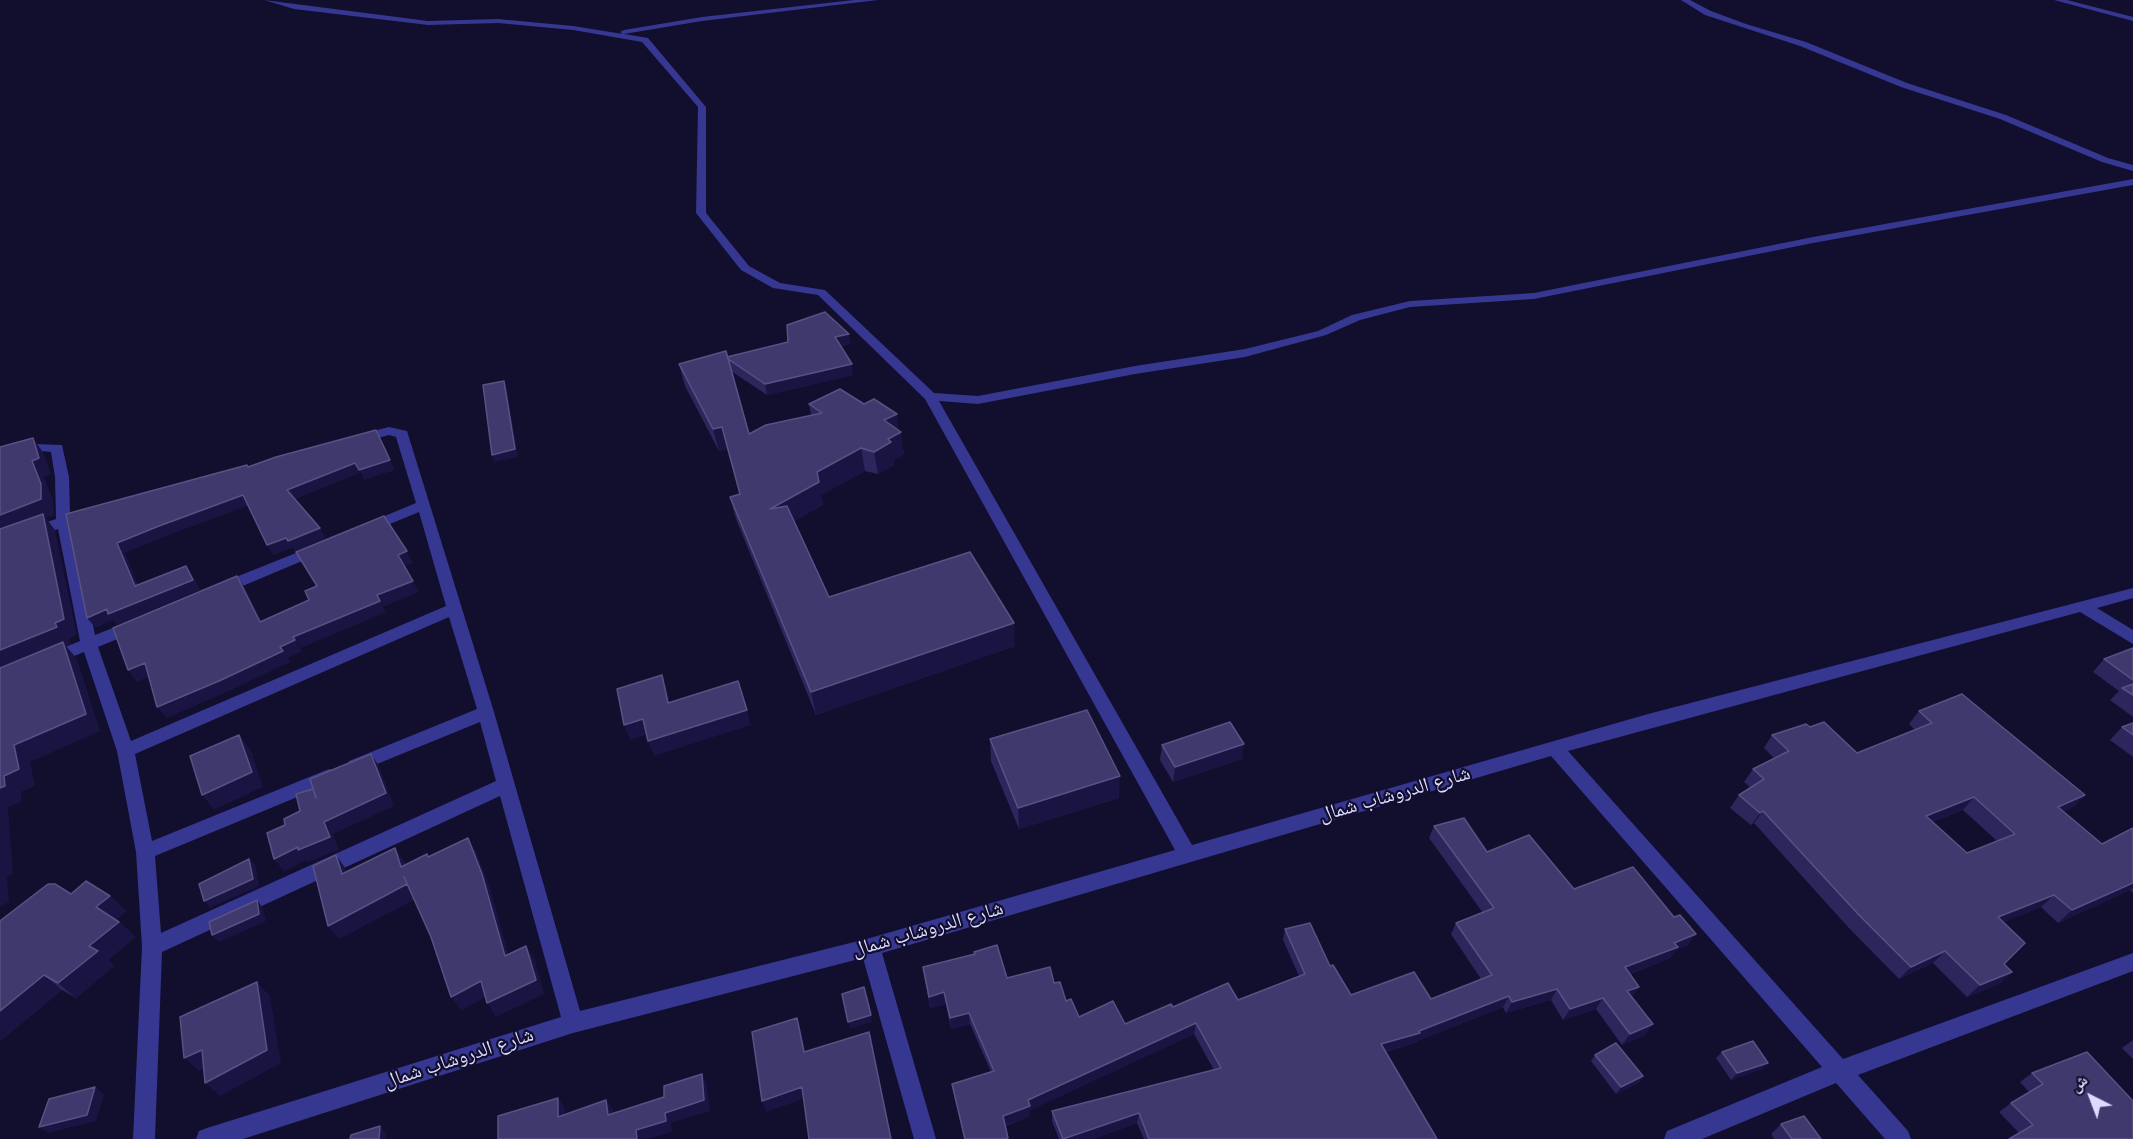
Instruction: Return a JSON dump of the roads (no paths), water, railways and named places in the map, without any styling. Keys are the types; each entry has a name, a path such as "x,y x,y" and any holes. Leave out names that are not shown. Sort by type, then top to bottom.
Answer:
{"street":[{"path":"268,0 294,7 428,23 498,21 613,33 645,40 702,107 701,213 745,268 777,286 821,292 930,397 1188,855"},
{"path":"613,33 702,19 874,0"},
{"path":"1685,0 1708,13 1803,44 1904,85 2003,117 2105,160 2133,168"},
{"path":"2058,0 2133,19"},
{"path":"930,397 978,400 1135,370 1245,353 1322,333 1356,317 1410,304 1534,296 1813,240 2133,182"},
{"path":"344,443 388,431 402,434 486,712 573,1023"},
{"path":"0,460 40,447 57,448 62,477 63,520 89,644 126,751 144,852 152,946 144,1139"},
{"path":"359,532 423,505"},
{"path":"0,543 63,520 97,511"},
{"path":"208,594 326,545"},
{"name":"شارع الدروشاب شمال","path":"207,1139 573,1023 870,947 1648,721 2133,593"},
{"path":"2083,607 2133,638"},
{"path":"126,751 455,608"},
{"path":"40,665 143,621"},
{"path":"144,852 486,712"},
{"path":"1555,749 1900,1139"},
{"path":"152,946 506,785"},
{"path":"870,947 924,1139"},
{"path":"1675,1139 1840,1071 2133,962"}]}
